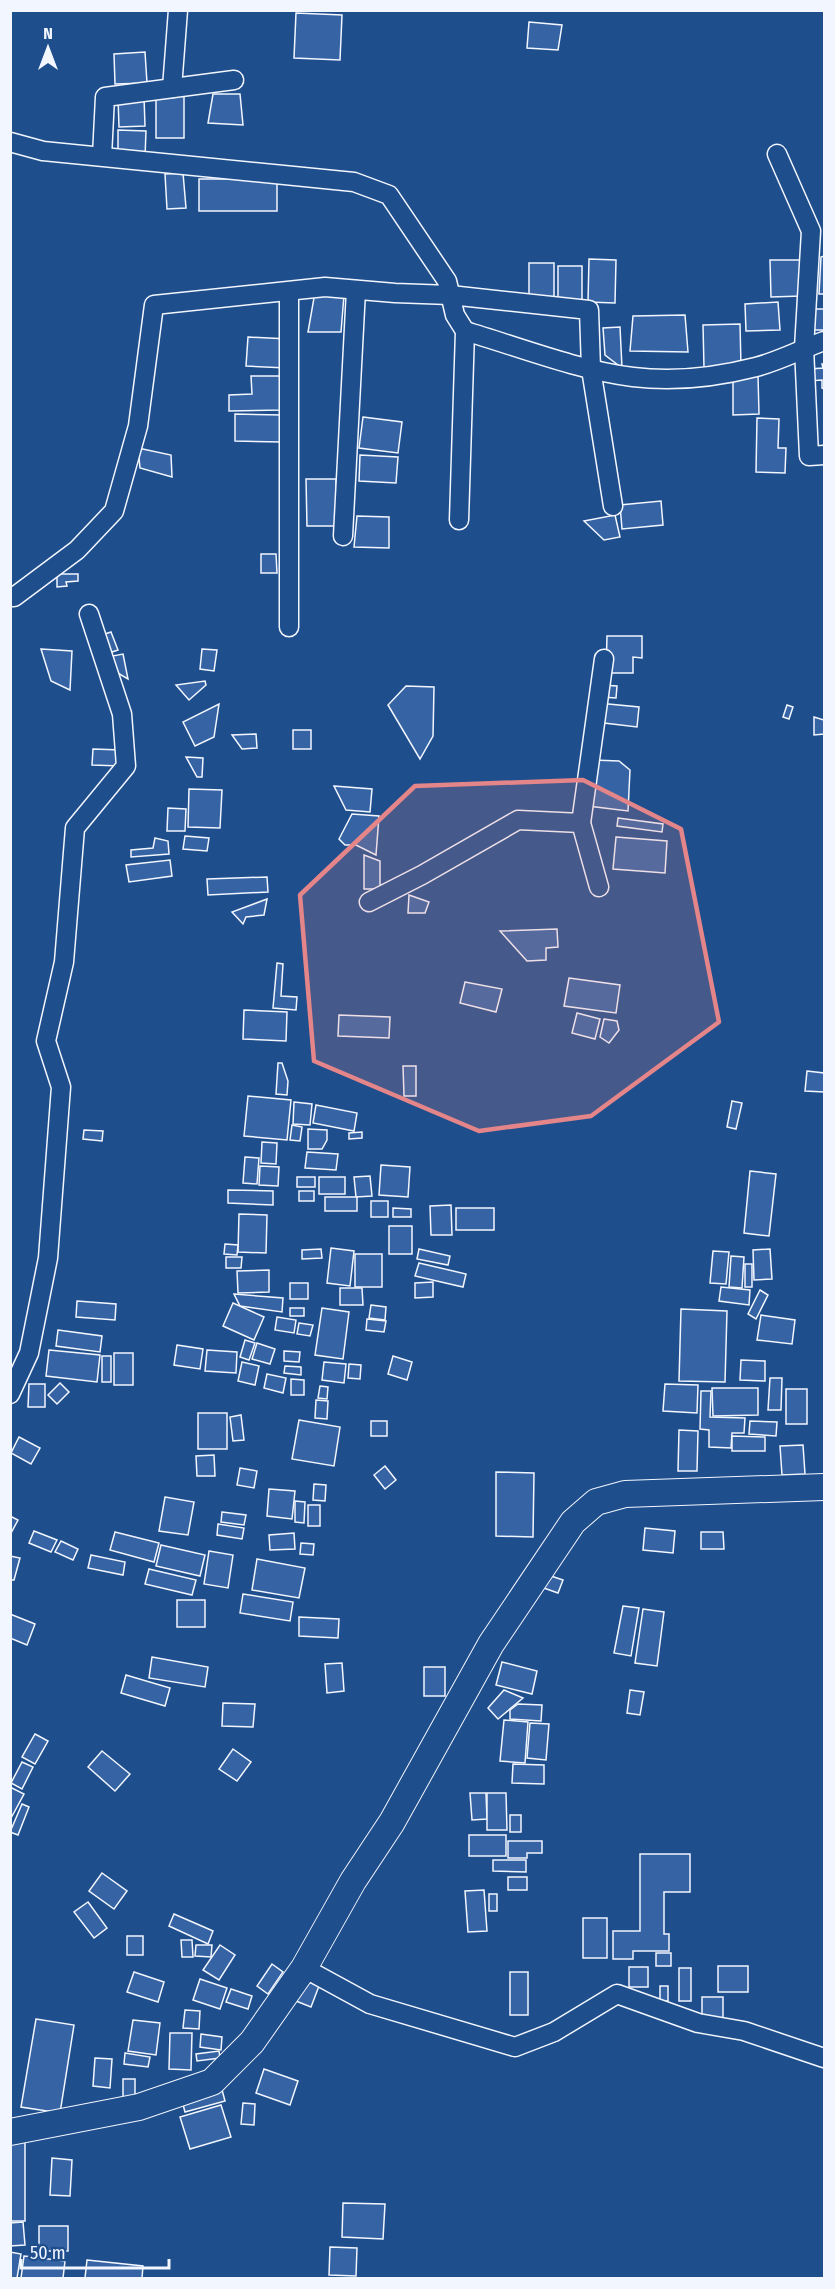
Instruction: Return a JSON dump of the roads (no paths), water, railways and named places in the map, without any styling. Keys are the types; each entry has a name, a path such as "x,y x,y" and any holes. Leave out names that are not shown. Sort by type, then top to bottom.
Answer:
{"main road":[{"path":"10,2132 139,2107 212,2082 252,2042 304,1968 353,1881 384,1834 491,1644 573,1522 596,1502 625,1494 825,1487"}],"street":[{"path":"172,88 178,10"},
{"path":"102,156 105,97 234,80"},
{"path":"10,142 43,151 354,182 388,195 448,288 455,315 465,331 459,520"},
{"path":"777,154 811,231 804,348 809,456 825,455"},
{"path":"14,597 77,550 114,511 138,426 154,305 325,287 356,290 448,288 589,310 591,369 613,506"},
{"path":"343,536 356,290"},
{"path":"289,292 289,627"},
{"path":"465,331 591,369 634,377 680,378 719,374 758,366 825,341"},
{"path":"10,1394 29,1353 48,1258 61,1087 46,1041 64,962 75,828 126,766 122,714 89,614"},
{"path":"599,888 580,823 604,659"},
{"path":"369,902 422,875 518,820 580,823"},
{"path":"304,1968 370,2004 515,2047 554,2032 617,1994 698,2024 744,2031 825,2058"}]}
